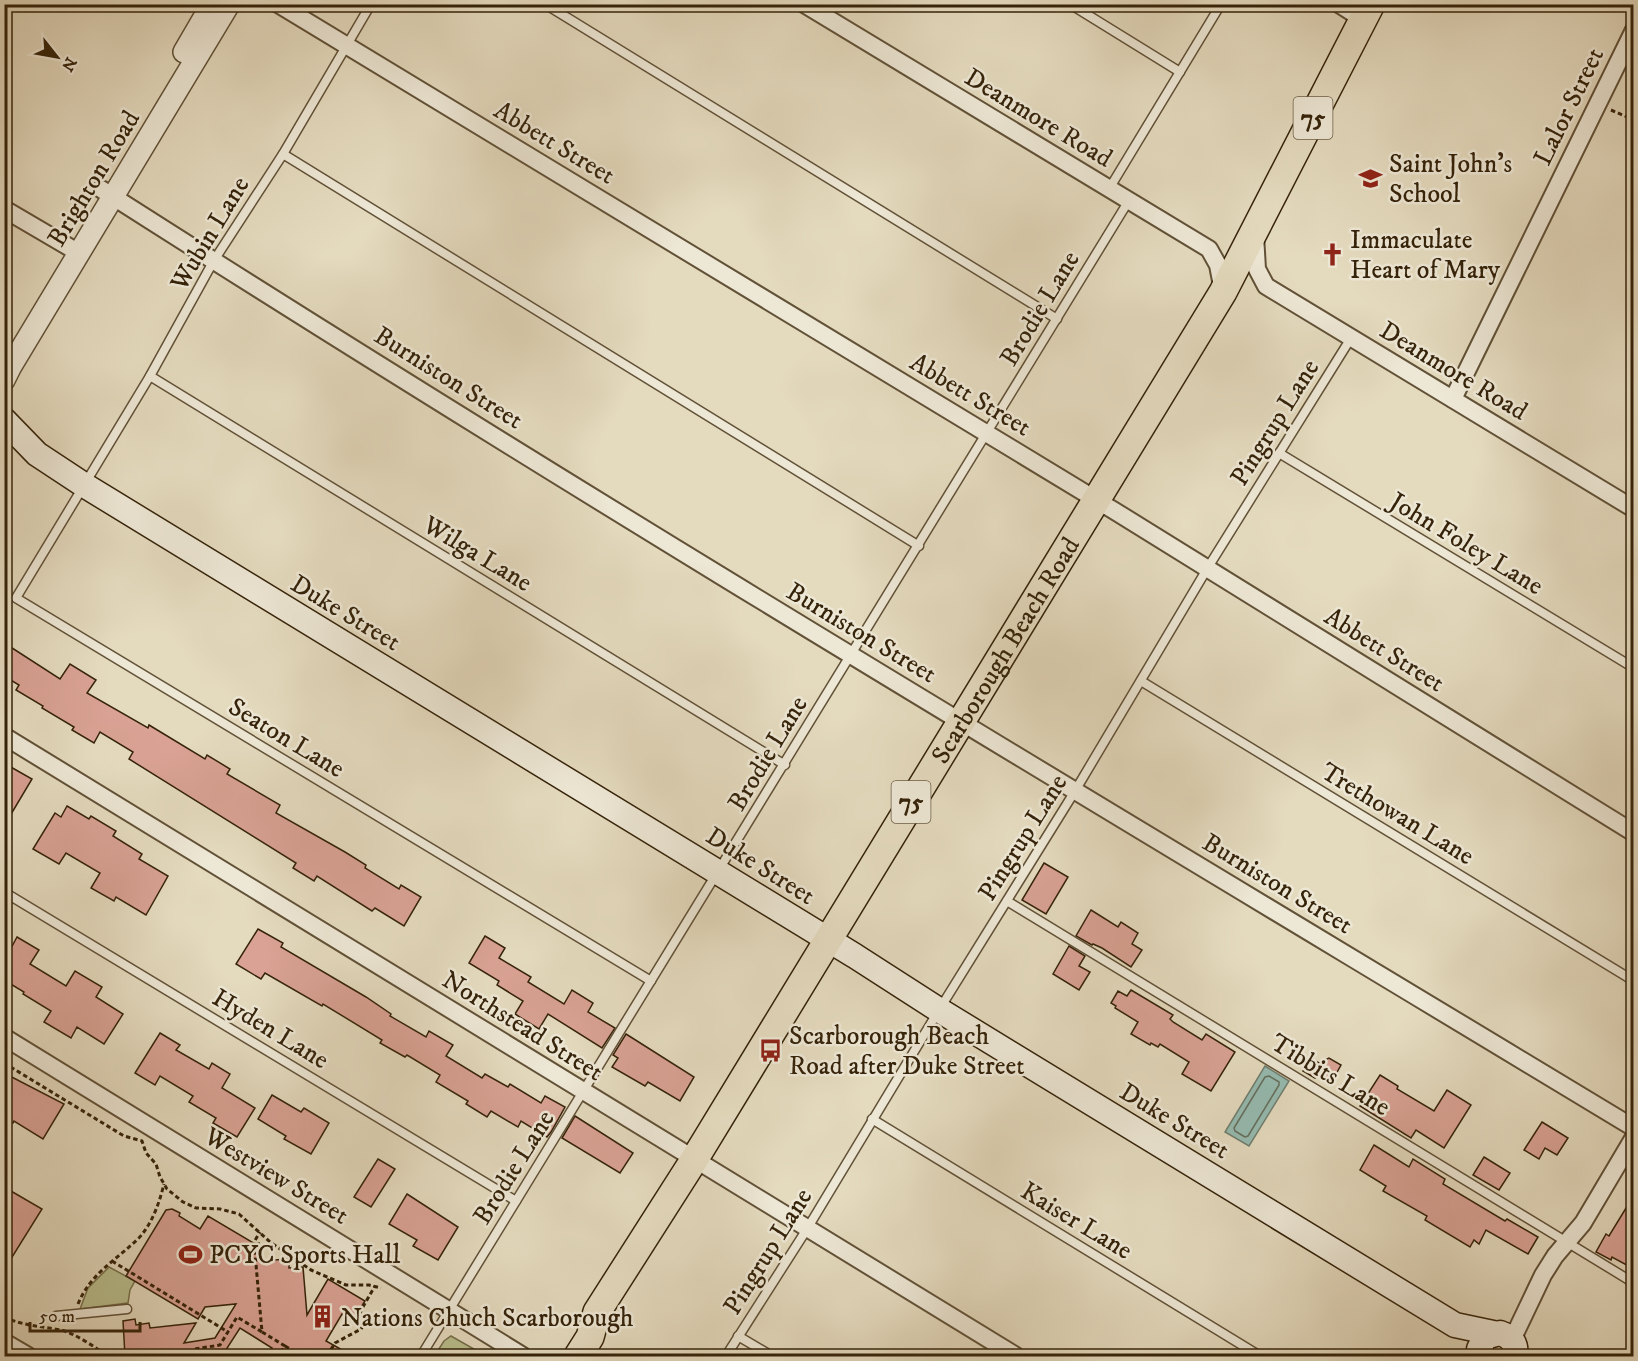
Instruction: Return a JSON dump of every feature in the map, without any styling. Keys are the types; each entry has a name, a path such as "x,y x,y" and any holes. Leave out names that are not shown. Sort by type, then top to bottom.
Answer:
{"main road":[{"name":"Scarborough Beach Road","path":"578,1356 590,1337 597,1312 694,1160 1223,292 1367,12"},
{"name":"Duke Street","path":"4,420 37,454 84,485 1455,1325 1509,1345"},
{"name":"Duke Street","path":"4,444 37,454"},
{"name":"Scarborough Beach Road","path":"559,1356 576,1328 597,1312"},
{"name":"Duke Street","path":"1455,1325 1479,1356"},
{"name":"Duke Street","path":"1479,1356 1481,1342 1509,1345"}],"street":[{"name":"Brighton Road","path":"107,193 212,4"},
{"name":"Brighton Road","path":"6,366 107,193 230,4"},
{"name":"Abbett Street","path":"278,4 1096,500 1634,833"},
{"name":"Deanmore Road","path":"804,4 1209,249 1218,265 1223,292"},
{"path":"1339,4 1367,12"},
{"name":"Lalor Street","path":"1453,399 1634,30"},
{"name":"Burniston Street","path":"107,193 213,262 852,656 1634,1128"},
{"path":"4,209 73,249"},
{"name":"Deanmore Road","path":"1255,231 1257,269 1266,286 1634,509"},
{"name":"Northstead Street","path":"4,736 1016,1356"},
{"name":"Westview Street","path":"4,1037 523,1356"},
{"path":"1509,1345 1555,1256 1583,1223 1634,1137"},
{"path":"4,1342 28,1356"}],"lane":[{"name":"Wubin Lane","path":"84,485 150,376 213,262 283,154 371,4"},
{"path":"545,4 1057,319"},
{"path":"1070,4 1180,72"},
{"path":"1109,189 1221,4"},
{"path":"283,154 919,546"},
{"name":"Brodie Lane","path":"421,1356 988,434 1128,201"},
{"name":"Pingrup Lane","path":"726,1356 807,1229 872,1119 1075,791 1207,569 1351,338"},
{"name":"Wilga Lane","path":"150,376 785,765"},
{"name":"John Foley Lane","path":"1279,453 1634,668"},
{"name":"Seaton Lane","path":"84,485 16,598 651,981"},
{"name":"Trethowan Lane","path":"1141,681 1634,981"},
{"name":"Hyden Lane","path":"4,891 516,1201"},
{"name":"Tibbits Lane","path":"1007,901 1634,1283"},
{"name":"Kaiser Lane","path":"872,1119 1260,1356"},
{"path":"56,1316 127,1309"},
{"path":"738,1336 772,1356"}],"path":[{"path":"1598,103 1634,120"},
{"path":"4,1063 124,1136 141,1141 146,1153 156,1164 167,1189 190,1206 230,1210 239,1214 306,1268 346,1285 369,1285"},
{"path":"65,1331 75,1314 85,1288 148,1226 155,1213 164,1184"},
{"path":"260,1232 254,1242 254,1272 260,1285 262,1332"},
{"path":"112,1261 228,1332"},
{"path":"327,1356 335,1343 361,1329 369,1317 360,1312 375,1286"},
{"path":"4,1317 25,1325 65,1331 107,1356"},
{"path":"195,1349 220,1345 237,1317 302,1356"},
{"path":"278,1356 285,1346"}],"green space":[{"path":"109,1267 135,1281 130,1290 128,1303 80,1309 88,1288"},
{"path":"451,1336 486,1356 435,1355 444,1341"}],"water":[{"path":"1265,1066 1289,1081 1249,1146 1225,1132"}],"building":[{"path":"9,646 60,679 70,664 96,680 87,693 148,728 149,725 205,759 207,755 230,769 227,774 280,805 276,813 345,852 366,865 365,868 399,889 401,885 421,897 404,926 375,908 372,911 317,876 314,881 293,868 296,863 129,759 133,752 100,732 94,743 72,730 74,727 16,690 19,685 4,676 4,654"},
{"path":"9,766 32,779 4,826 4,772"},
{"path":"67,806 89,819 91,816 116,831 113,836 142,854 139,859 168,876 146,915 116,897 114,901 91,888 100,873 66,853 59,864 33,849 55,813 61,817"},
{"path":"1044,863 1068,877 1046,914 1022,900"},
{"path":"1091,910 1118,927 1121,922 1138,933 1132,944 1142,950 1131,967 1102,948 1076,936"},
{"path":"258,929 283,943 281,947 366,997 391,1014 390,1016 426,1037 429,1031 453,1045 446,1056 482,1078 485,1074 508,1087 510,1084 541,1103 545,1096 565,1107 551,1132 547,1137 521,1121 518,1127 491,1111 487,1117 466,1104 468,1101 436,1082 440,1075 407,1055 405,1057 380,1043 382,1040 323,1004 322,1006 265,973 261,979 236,964"},
{"path":"485,936 505,948 499,958 531,977 528,982 564,1004 572,990 593,1003 588,1012 615,1028 602,1048 548,1014 539,1029 515,1014 523,1001 497,985 499,981 469,963"},
{"path":"17,937 39,950 30,964 66,986 75,971 102,987 96,997 123,1014 104,1044 77,1027 71,1038 44,1022 51,1011 4,980 4,947 10,950"},
{"path":"1069,946 1085,956 1079,966 1090,972 1079,990 1053,974"},
{"path":"1131,990 1173,1015 1170,1019 1173,1022 1202,1040 1206,1034 1235,1052 1211,1091 1182,1074 1189,1062 1160,1044 1158,1047 1151,1043 1150,1045 1131,1034 1138,1022 1111,1003 1118,991 1127,996"},
{"path":"160,1033 180,1045 176,1050 209,1069 212,1063 230,1074 222,1088 255,1108 237,1137 213,1123 216,1118 189,1102 193,1096 160,1076 155,1085 135,1073"},
{"path":"626,1034 694,1077 680,1101 648,1082 645,1086 612,1067 618,1058 613,1055"},
{"path":"1310,1058 1319,1063 1329,1058 1341,1065 1331,1083 1303,1071"},
{"path":"4,1073 64,1104 43,1139 14,1121 13,1123 4,1118"},
{"path":"1380,1075 1398,1086 1397,1089 1434,1111 1447,1090 1471,1105 1444,1148 1416,1130 1411,1138 1360,1106"},
{"path":"272,1095 301,1112 304,1108 329,1123 311,1154 284,1139 286,1136 258,1119"},
{"path":"575,1116 633,1153 620,1173 562,1138"},
{"path":"1542,1122 1568,1138 1557,1155 1545,1148 1539,1159 1524,1150"},
{"path":"1374,1145 1409,1167 1413,1159 1445,1179 1443,1184 1505,1221 1507,1219 1538,1237 1528,1254 1486,1230 1479,1244 1474,1240 1470,1247 1425,1220 1427,1216 1383,1191 1386,1186 1360,1170"},
{"path":"1484,1157 1510,1173 1499,1190 1473,1175"},
{"path":"378,1159 395,1169 371,1207 354,1197"},
{"path":"4,1187 42,1209 4,1270"},
{"path":"407,1194 458,1227 438,1260 413,1246 417,1240 389,1224"},
{"path":"1634,1195 1634,1269 1612,1257 1611,1260 1596,1252 1606,1234 1609,1236"},
{"path":"172,1209 200,1229 208,1216 255,1244 259,1243 260,1261 289,1259 289,1268 303,1267 307,1315 328,1279 365,1301 353,1320 342,1314 326,1341 353,1356 267,1356 272,1348 240,1328 222,1356 125,1356 123,1321 135,1319 136,1325 149,1323 150,1328 196,1323 184,1343 215,1338 236,1304 205,1307 198,1319 126,1276 166,1210"}],"place":[{"name":"Saint John’s School","path":"1371,178"},
{"name":"Immaculate Heart of Mary","path":"1332,254"},
{"name":"Scarborough Beach Road after Duke Street","path":"771,1050"},
{"name":"PCYC Sports Hall","path":"191,1254"},
{"name":"Nations Chuch Scarborough","path":"323,1317"}]}
